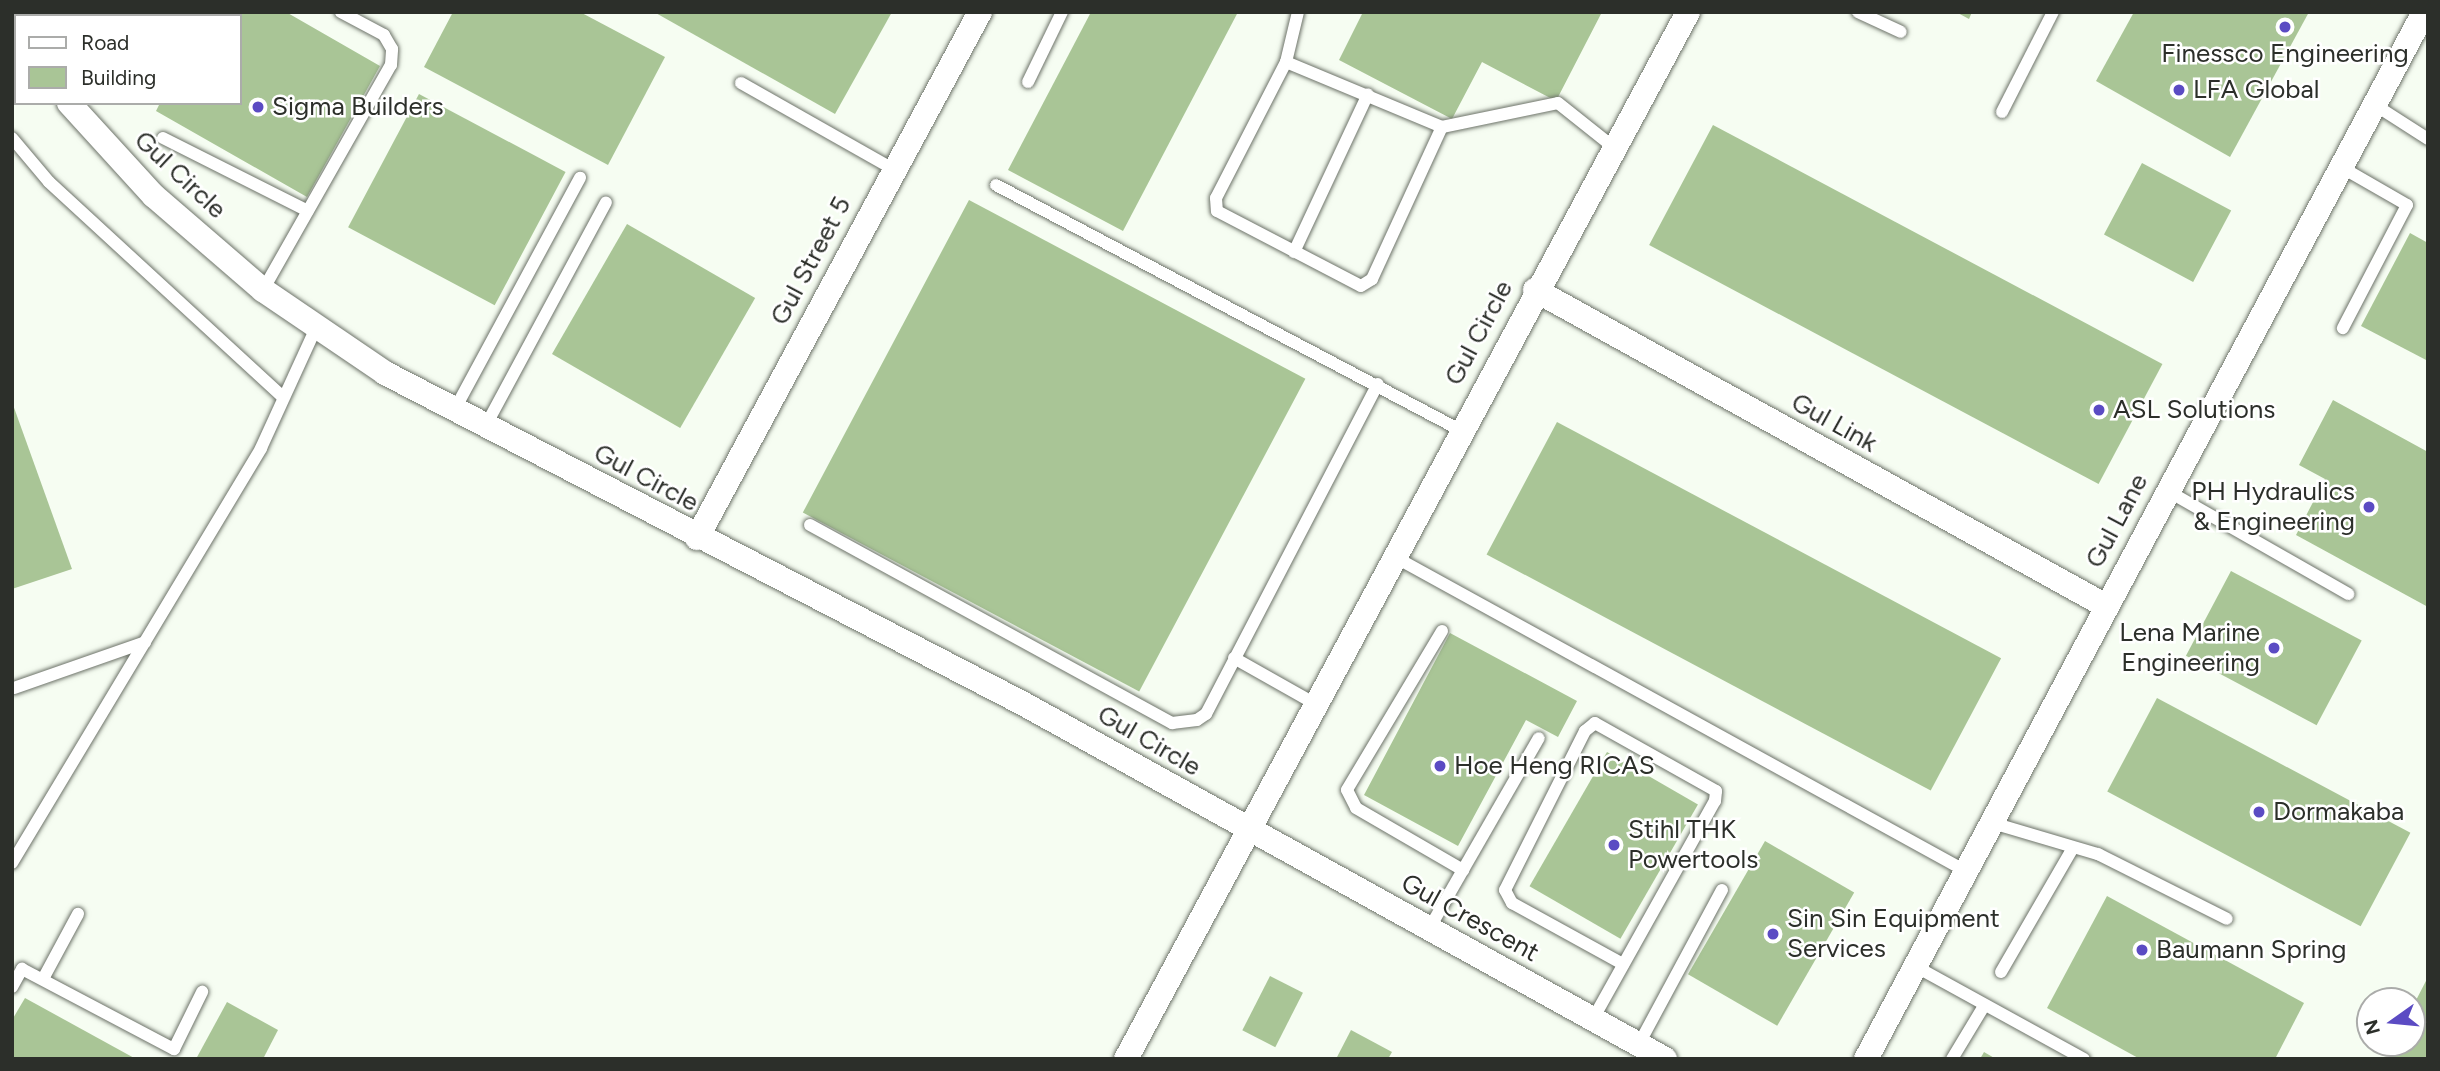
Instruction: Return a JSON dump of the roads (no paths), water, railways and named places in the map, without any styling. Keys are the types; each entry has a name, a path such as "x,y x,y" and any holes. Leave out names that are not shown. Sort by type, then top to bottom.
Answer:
{"street":[{"name":"Gul Street 5","path":"697,538 893,169 980,12"},
{"name":"Gul Circle","path":"1126,1059 1612,146 1688,12"},
{"name":"Gul Lane","path":"1866,1059 1989,822 2424,12"},
{"name":"Gul Circle","path":"71,105 154,196 315,330 384,375 455,409 697,538 1021,703 1247,831"},
{"name":"Gul Link","path":"1535,290 2106,606"},
{"name":"Gul Crescent","path":"1247,831 1665,1059"}],"lane":[{"path":"264,290 391,65 393,49 384,35 341,12"},
{"path":"1028,82 1062,12"},
{"path":"1298,12 1286,62 1216,198 1217,211 1361,286 1371,279 1442,127"},
{"path":"1858,12 1901,32"},
{"path":"2002,112 2053,12"},
{"path":"1286,62 1368,93 1442,127 1558,103 1612,146"},
{"path":"741,83 893,169"},
{"path":"1294,252 1368,93"},
{"path":"2375,105 2428,139"},
{"path":"12,138 49,182 283,397"},
{"path":"163,138 307,211"},
{"path":"2341,167 2407,205 2343,328"},
{"path":"455,409 580,178"},
{"path":"996,185 1378,384 1460,430"},
{"path":"485,427 607,202"},
{"path":"12,863 261,448 315,330"},
{"path":"810,524 1172,723 1206,714 1378,384"},
{"path":"2166,490 2348,594"},
{"path":"1392,556 1964,870"},
{"path":"1442,631 1347,790 1356,808 1463,870"},
{"path":"14,688 145,642"},
{"path":"1234,658 1314,703"},
{"path":"1593,1019 1623,964 1716,790 1595,723 1505,890 1512,903 1623,964"},
{"path":"1429,929 1539,738"},
{"path":"1989,822 2098,854 2227,919"},
{"path":"2001,972 2073,848"},
{"path":"1639,1044 1722,890"},
{"path":"43,979 78,914"},
{"path":"1913,965 2084,1059"},
{"path":"12,987 22,969 174,1049 202,992"},
{"path":"1952,1059 1984,1006"}],"place":[{"name":"Finessco Engineering","path":"2285,27"},
{"name":"LFA Global","path":"2179,90"},
{"name":"Sigma Builders","path":"258,107"},
{"name":"ASL Solutions","path":"2099,410"},
{"name":"PH Hydraulics & Engineering","path":"2369,507"},
{"name":"Lena Marine Engineering","path":"2274,648"},
{"name":"Hoe Heng RICAS","path":"1440,766"},
{"name":"Dormakaba","path":"2259,812"},
{"name":"Stihl THK Powertools","path":"1614,845"},
{"name":"Sin Sin Equipment Services","path":"1773,934"},
{"name":"Baumann Spring","path":"2142,950"}]}
